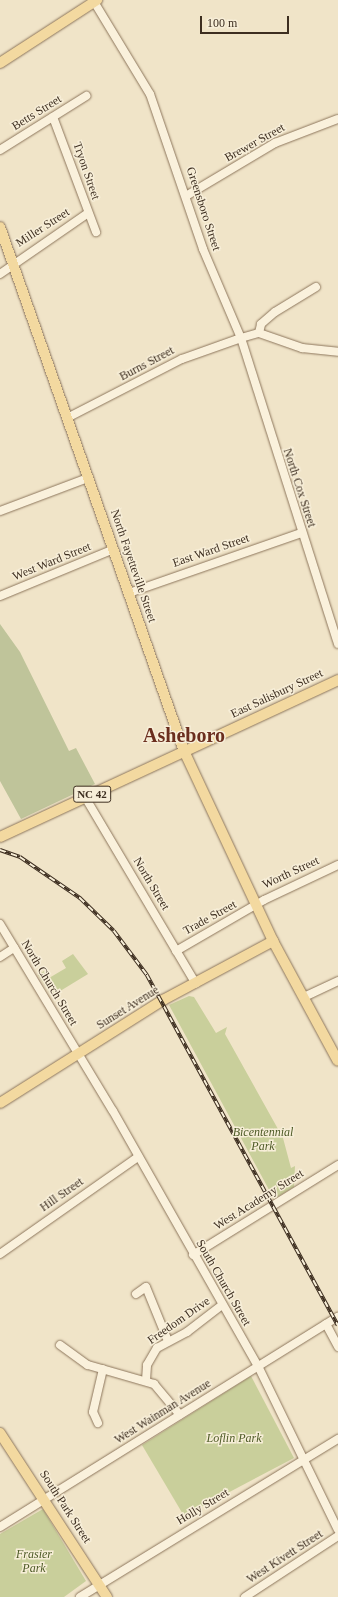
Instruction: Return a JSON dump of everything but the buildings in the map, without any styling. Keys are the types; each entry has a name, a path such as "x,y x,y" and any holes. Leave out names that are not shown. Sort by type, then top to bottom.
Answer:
{"main road":[{"path":"0,63 95,1"},
{"name":"North Fayetteville Street","path":"0,227 184,751 273,941 304,998 335,1047 338,1061"},
{"name":"East Salisbury Street","path":"184,751 338,680"},
{"name":"NC 42","path":"0,837 184,751"},
{"name":"Sunset Avenue","path":"0,1103 163,1000 196,984 273,941"},
{"name":"South Park Street","path":"0,1432 46,1499 107,1597"}],"street":[{"name":"Greensboro Street","path":"95,1 150,94 203,249 241,338"},
{"name":"Betts Street","path":"0,150 86,96"},
{"name":"Tryon Street","path":"53,117 96,232"},
{"name":"Brewer Street","path":"186,196 276,143 338,119"},
{"name":"Miller Street","path":"0,274 12,264 88,213"},
{"path":"259,333 261,324 275,312 316,287"},
{"path":"241,338 259,333 302,348 338,352"},
{"name":"Burns Street","path":"67,418 182,359 241,338"},
{"name":"North Cox Street","path":"241,338 301,533 338,644"},
{"path":"0,511 88,478"},
{"name":"East Ward Street","path":"129,592 301,533"},
{"name":"West Ward Street","path":"0,596 114,549"},
{"name":"North Street","path":"85,797 196,984"},
{"name":"Worth Street","path":"256,906 338,865"},
{"name":"Trade Street","path":"176,951 256,906"},
{"name":"North Church Street","path":"0,924 78,1054"},
{"path":"0,957 14,948"},
{"path":"304,998 338,980"},
{"name":"South Church Street","path":"78,1054 258,1366 338,1530"},
{"name":"Hill Street","path":"0,1254 138,1157"},
{"name":"West Academy Street","path":"193,1255 338,1165"},
{"path":"136,1294 146,1287 168,1341"},
{"name":"Freedom Drive","path":"146,1380 150,1355 168,1341 187,1332 222,1305"},
{"name":"West Wainman Avenue","path":"0,1527 338,1317"},
{"path":"326,1324 338,1347"},
{"path":"60,1345 88,1365 146,1380 165,1392 180,1415"},
{"path":"98,1423 93,1412 103,1369"},
{"name":"Holly Street","path":"80,1597 338,1439"},
{"name":"West Kivett Street","path":"245,1597 338,1536"}],"green space":[{"path":"0,624 20,652 69,751 76,748 95,784 21,819 0,781"},
{"path":"73,954 88,974 52,996 38,975 44,971 49,978 66,968 62,961"},
{"name":"Bicentennial Park","path":"189,996 194,997 216,1033 227,1027 225,1034 283,1138 291,1168 295,1166 294,1187 274,1199 169,1005"},
{"name":"Loflin Park","path":"251,1376 294,1458 184,1516 142,1445"},
{"name":"Frasier Park","path":"43,1509 86,1581 64,1597 0,1597 0,1534"}],"railway":[{"path":"0,850 20,857 80,898 114,931 147,975 338,1325"}],"district":[{"name":"Asheboro","path":"184,735"}]}
